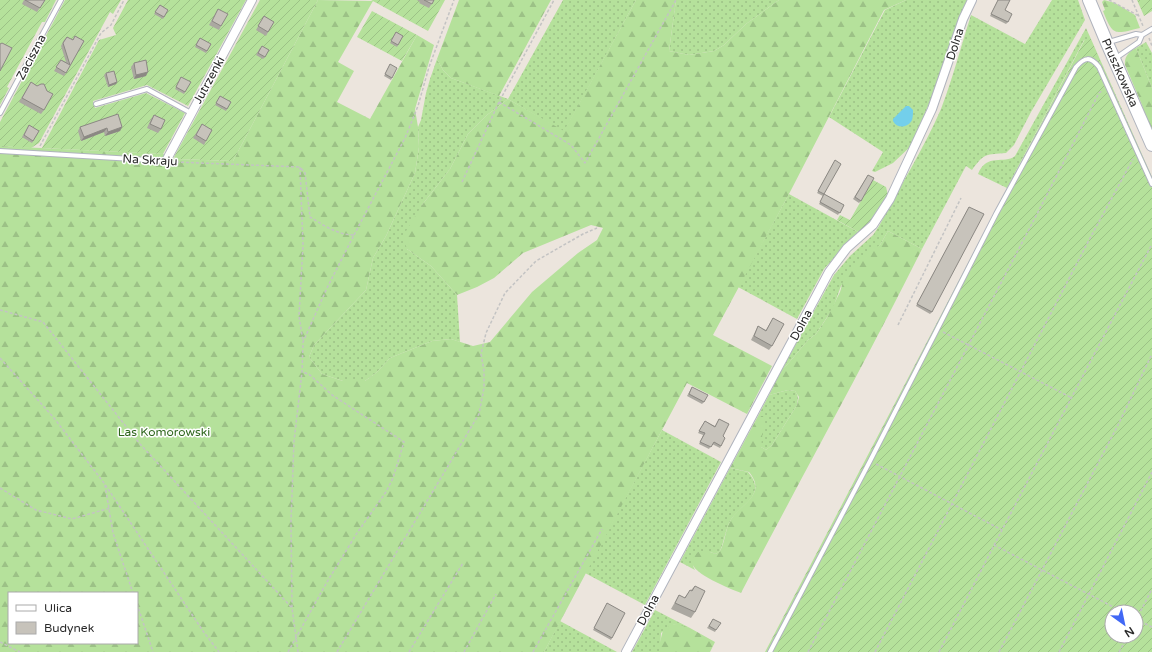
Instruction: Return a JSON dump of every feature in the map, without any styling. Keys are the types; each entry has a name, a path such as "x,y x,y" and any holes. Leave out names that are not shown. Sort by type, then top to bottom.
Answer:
{"street":[{"name":"Jutrzenki","path":"166,161 252,0"},
{"name":"Dolna","path":"626,652 829,272 847,248 873,225 890,199 932,109 963,19 972,0"},
{"name":"Pruszkowska","path":"1089,0 1106,43 1152,145"}],"lane":[{"name":"Zaciszna","path":"0,113 61,0"},
{"path":"1114,60 1139,42 1142,35 1152,29"},
{"path":"1106,43 1136,34 1142,35"},
{"path":"770,652 870,461 996,214 1076,67 1082,60 1087,59 1094,61 1098,68 1152,184"},
{"path":"96,104 147,89 191,113"},
{"name":"Na Skraju","path":"0,150 166,161"}],"path":[{"path":"36,153 101,33 111,25 124,0"},
{"path":"303,342 327,288 405,138 418,106 429,67 454,0"},
{"path":"462,182 499,102 554,0"},
{"path":"499,102 571,145 585,163 676,0"},
{"path":"1109,0 1139,16"},
{"path":"1132,0 1143,26"},
{"path":"1150,40 1152,46"},
{"path":"808,652 1098,93 1108,88"},
{"path":"875,652 1020,371 1124,174 1138,152"},
{"name":"Na Skraju","path":"166,161 300,167"},
{"path":"300,167 306,173 310,217 329,229 346,235 354,235"},
{"path":"298,652 292,608 291,521 294,441 302,372 303,342 299,316 303,245 300,167"},
{"path":"898,325 961,198"},
{"path":"337,652 479,414 484,388 484,371 481,354 486,333 505,293 536,261 583,234 597,228"},
{"path":"939,652 1152,244"},
{"path":"0,310 44,322 140,444 292,608"},
{"path":"937,329 969,344 1072,398"},
{"path":"999,652 1118,425 1152,354"},
{"path":"0,358 54,418 104,483 203,631 219,652"},
{"path":"288,652 327,582 357,533 386,492 393,478 404,442 332,396 310,375 302,372"},
{"path":"870,461 1002,530"},
{"path":"1059,652 1152,472"},
{"path":"104,483 110,508 113,533 133,592"},
{"path":"0,488 36,510 72,519 110,508"},
{"path":"533,652 602,528"},
{"path":"994,545 1107,604"},
{"path":"409,652 463,563"},
{"path":"1144,604 1152,589"},
{"path":"464,652 496,594"},
{"path":"138,607 153,652"},
{"path":"0,642 20,652"}],"green space":[{"path":"0,0 56,0 45,22 42,22 7,87 9,88 0,105"},
{"path":"65,0 121,0 113,14 110,12 39,143 31,148 0,146 0,122"},
{"path":"128,0 246,0 188,106 147,85 93,101 95,108 146,93 185,113 163,154 42,148 99,40 116,35 113,28"},
{"path":"260,0 318,0 233,161 176,159 174,157"},
{"name":"Las Komorowski","path":"318,0 373,1 338,62 354,71 337,102 370,119 417,35 434,45 415,109 419,147 415,173 386,236 373,258 366,290 314,345 309,357 322,374 343,381 365,381 377,372 390,358 432,341 451,339 473,346 490,342 532,292 578,253 597,240 603,228 591,225 523,253 494,278 457,295 431,266 407,249 403,236 422,205 450,169 468,134 487,115 508,99 564,131 636,0 676,0 669,51 689,55 714,51 724,45 746,24 779,0 906,0 884,10 789,194 713,335 772,366 747,414 687,383 544,652 0,652 0,146 163,154 176,159 233,161"},
{"path":"371,0 445,0 428,31"},
{"path":"459,0 551,0 499,96 451,78 443,70 437,59"},
{"path":"563,0 636,0 564,132 508,99"},
{"path":"676,0 779,0 746,24 724,45 714,51 689,55 669,51"},
{"path":"906,0 969,0 945,66 911,146 893,163 875,172 872,171 883,152 829,117 885,10"},
{"path":"1052,0 1078,0 1085,20 1031,112 1014,145 1006,153 983,157 972,170 966,166 922,249 888,231 880,245 841,286 833,308 816,334 808,340 782,369 834,275 850,256 873,235 919,153 941,109 971,15 1025,44"},
{"path":"1104,0 1115,3 1135,15 1140,28 1125,32 1116,32 1109,25 1103,11 1105,10 1102,2"},
{"path":"1137,0 1152,0 1152,11 1144,16"},
{"path":"372,11 417,35 402,61 357,37"},
{"path":"1086,28 1091,39 1084,40 1007,188 978,174 986,163 996,160 1006,160 1015,156"},
{"path":"1085,39 1091,39 1152,177 1152,652 765,652"},
{"path":"1146,42 1152,53 1152,88 1136,48"},
{"path":"1136,48 1152,88 1152,135 1146,122 1142,105 1125,65 1125,59 1131,51"},
{"path":"437,59 443,70 451,78 508,99 487,115 468,134 450,169 422,205 407,249 431,266 457,295 460,342 451,339 432,341 390,358 377,372 365,381 343,381 322,374 309,357 314,345 366,290 373,258 386,236 415,173 419,147 418,127 421,120 426,93"},
{"path":"873,180 886,187 888,195 873,219 860,233 837,220 840,215 850,220"},
{"path":"789,194 860,233 842,249 824,269 797,319 738,287"},
{"path":"888,231 922,249 878,336 741,593 721,585 698,571 692,562 693,557 698,552 710,552 716,554 720,551 729,523 754,494 754,480 749,472 730,468 758,416 763,416 764,420 761,447 766,450 772,445 797,405 799,397 795,391 788,390 769,395 782,369 808,340 816,334 828,316 840,292 844,278 851,268 866,253 880,245"},
{"path":"788,390 795,391 798,398 797,405 772,445 766,450 761,447 758,416 769,395"},
{"path":"662,430 721,462 645,605 585,573"},
{"path":"730,468 748,472 754,480 754,494 729,523 720,551 716,554 710,552 698,552 693,566 695,570 680,562"},
{"path":"655,610 690,628 673,625 661,633 660,652 632,652"},
{"path":"560,621 617,652 544,652"},
{"path":"677,624 690,628 715,642 710,652 660,652 660,642 663,630 671,625"}],"water":[{"path":"906,106 909,106 913,110 912,120 905,126 895,124 893,119"}],"building":[{"path":"25,0 45,0 40,8"},
{"path":"424,0 434,0 432,4"},
{"path":"998,0 1010,0 1005,10 1012,14 1008,22 991,14"},
{"path":"160,5 168,10 164,17 155,12"},
{"path":"218,9 228,14 221,26 212,21"},
{"path":"264,16 274,22 268,32 258,26"},
{"path":"396,32 403,36 398,45 391,41"},
{"path":"75,36 84,41 66,73 56,67 61,60 70,65 63,43 67,37 73,40"},
{"path":"200,38 211,44 207,51 196,45"},
{"path":"2,43 12,48 0,71 0,44"},
{"path":"262,46 269,50 265,57 258,53"},
{"path":"146,60 148,72 136,75 134,63"},
{"path":"390,64 397,68 392,78 385,74"},
{"path":"114,71 117,82 109,85 106,73"},
{"path":"181,77 191,82 185,92 176,87"},
{"path":"31,82 37,86 44,84 47,91 53,94 44,110 22,98"},
{"path":"220,96 231,102 227,109 216,103"},
{"path":"118,114 122,127 108,132 107,128 84,137 80,127"},
{"path":"154,115 165,120 161,129 150,124"},
{"path":"202,124 212,130 206,141 196,135"},
{"path":"29,125 39,131 33,141 24,135"},
{"path":"835,160 841,164 824,194 818,191"},
{"path":"868,175 874,178 861,201 855,197"},
{"path":"824,194 844,205 840,213 820,202"},
{"path":"969,207 984,214 932,312 917,304"},
{"path":"773,318 784,324 772,346 754,336 758,326 766,331"},
{"path":"692,387 708,395 704,402 689,394"},
{"path":"719,419 729,424 723,436 725,438 721,446 714,442 711,447 700,442 705,433 699,431 705,421 715,427"},
{"path":"695,586 705,591 695,612 675,603 679,595 685,598 690,590 692,591"},
{"path":"607,603 625,613 612,638 594,628"},
{"path":"713,619 721,623 716,630 709,626"}]}
